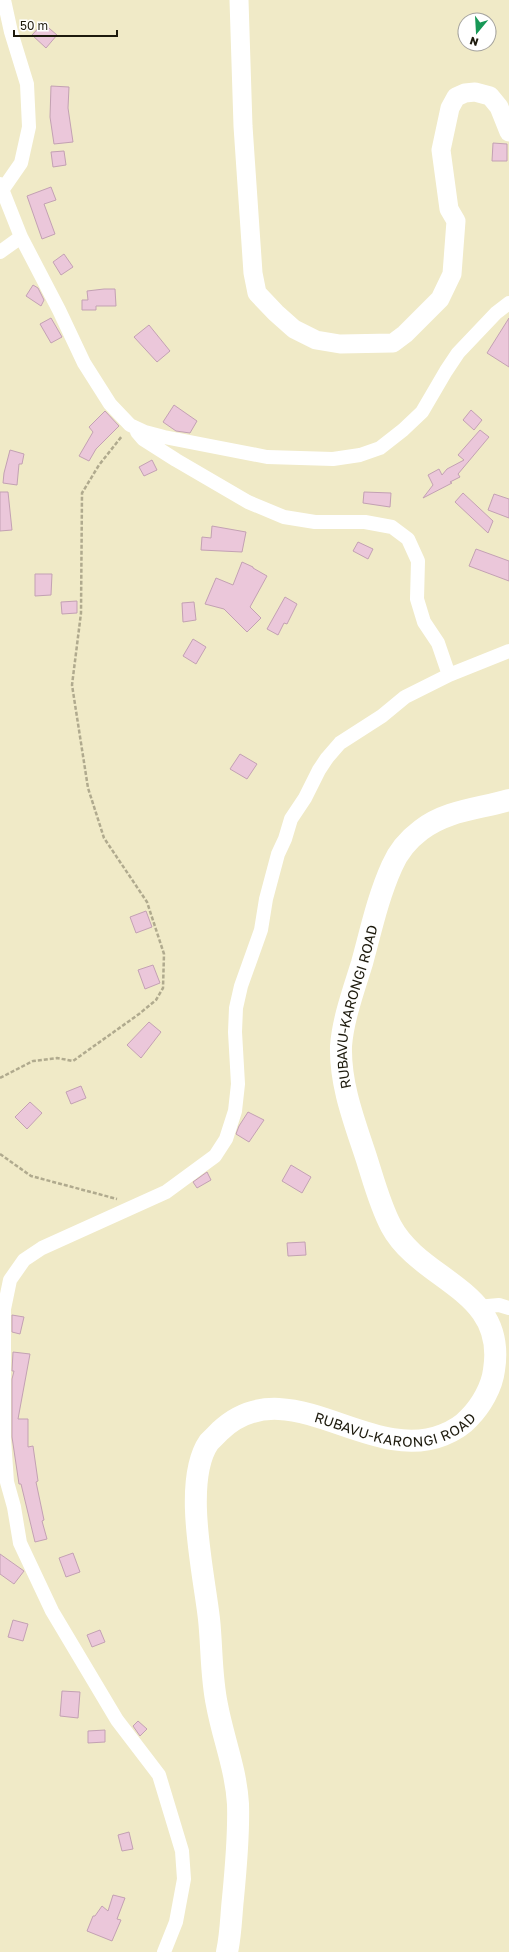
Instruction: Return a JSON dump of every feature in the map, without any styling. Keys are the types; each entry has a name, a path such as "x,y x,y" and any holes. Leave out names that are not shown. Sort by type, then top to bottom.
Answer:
{"highway":[{"name":"RUBAVU-KARONGI ROAD","path":"227,1952 234,1884 238,1804 235,1776 216,1703 198,1523 196,1497 198,1475 203,1456 210,1441 237,1417 254,1411 273,1408 317,1416 380,1438 401,1442 430,1440 451,1431 465,1422 482,1402 494,1374 495,1344 491,1327 477,1306 444,1276 407,1249 393,1230 383,1210 346,1098 341,1045 373,918 392,864 402,848 418,832 433,821 458,811 509,800"}],"main road":[{"path":"239,0 243,126 254,280 257,293 276,313 294,329 316,340 340,344 393,344 440,299 452,274 456,221 449,209 441,150 444,127 450,108 456,97 465,93 475,92 490,96 499,106 509,132"}],"street":[{"path":"4,0 11,32 27,84 29,127 21,163 1,187 21,237 59,310 84,363 110,404 144,439 155,447 248,502 284,517 315,522 365,522 392,527 408,539 418,561 417,599 421,614 424,622 438,643 449,675"},
{"path":"0,252 21,237"},
{"path":"130,425 145,432 164,437 268,457 333,459 360,455 380,448 403,430 422,412 458,353 496,313 509,303"},
{"path":"164,1952 176,1922 184,1879 182,1851 159,1775 118,1720 52,1611 20,1544 14,1507 4,1479 4,1318 10,1280 24,1260 42,1248 166,1192 215,1156 226,1139 235,1110 238,1084 235,1032 236,1008 241,986 261,930 266,899 278,854 292,819 306,798 319,770 327,758 340,744 382,716 406,697 449,675 509,650"},
{"path":"477,1306 499,1305 509,1308"}],"path":[{"path":"0,1078 33,1061 57,1058 73,1061 139,1014 156,1000 163,988 164,954 147,902 104,838 88,788 72,685 81,613 82,493 99,465 130,425"},
{"path":"0,1154 31,1176 138,1205"}],"building":[{"path":"43,23 57,35 46,48 32,35"},
{"path":"51,86 69,87 68,108 73,142 54,144 50,117"},
{"path":"493,143 507,144 507,161 492,161"},
{"path":"64,151 66,165 53,167 51,152"},
{"path":"51,187 56,200 44,204 55,234 42,239 27,196"},
{"path":"64,254 73,267 61,275 53,262"},
{"path":"33,285 38,288 44,300 41,306 26,296"},
{"path":"115,289 116,306 96,306 96,310 82,310 82,300 88,300 87,291"},
{"path":"51,318 62,337 51,343 40,324"},
{"path":"509,318 509,367 487,353"},
{"path":"149,325 170,351 157,362 134,337"},
{"path":"174,405 197,421 190,433 176,431 163,422"},
{"path":"471,410 482,420 474,430 463,420"},
{"path":"105,411 119,426 96,449 89,461 79,456 93,432 89,427"},
{"path":"480,430 489,437 458,474 460,477 450,482 452,483 423,498 433,485 428,475 439,469 442,475 447,469 464,460 458,455"},
{"path":"10,450 24,454 22,464 19,464 17,485 3,483"},
{"path":"152,460 157,470 144,476 139,467"},
{"path":"0,492 8,492 12,530 0,531"},
{"path":"364,492 391,493 390,507 363,503"},
{"path":"463,493 493,521 488,533 455,502"},
{"path":"494,494 509,499 509,518 488,510"},
{"path":"212,526 246,532 242,552 201,550 202,537 211,538"},
{"path":"358,542 373,549 368,559 353,551"},
{"path":"476,549 509,561 509,581 469,566"},
{"path":"242,562 267,576 250,607 261,618 247,632 224,609 205,604 216,578 233,585"},
{"path":"35,574 52,574 51,595 35,596"},
{"path":"285,597 297,604 287,624 284,623 278,635 267,629"},
{"path":"77,601 77,613 62,614 61,602"},
{"path":"194,602 196,620 183,622 182,603"},
{"path":"193,639 206,647 196,664 183,656"},
{"path":"240,754 257,764 247,779 230,769"},
{"path":"146,911 152,927 136,933 130,917"},
{"path":"153,965 160,983 145,989 138,970"},
{"path":"149,1022 161,1032 141,1058 127,1045"},
{"path":"81,1086 86,1098 71,1104 66,1092"},
{"path":"30,1102 42,1113 27,1129 15,1117"},
{"path":"248,1112 264,1120 249,1142 236,1134"},
{"path":"291,1165 311,1177 302,1193 282,1181"},
{"path":"207,1172 211,1180 197,1188 193,1182"},
{"path":"305,1242 306,1255 288,1256 287,1243"},
{"path":"12,1315 24,1317 20,1334 12,1332"},
{"path":"13,1352 30,1354 18,1419 28,1419 28,1447 33,1446 38,1481 36,1482 44,1520 42,1521 47,1539 35,1542 21,1484 19,1484 12,1437 12,1379 14,1371 12,1371"},
{"path":"73,1553 80,1572 66,1577 59,1558"},
{"path":"0,1554 24,1571 14,1584 0,1574"},
{"path":"13,1620 28,1624 23,1641 8,1637"},
{"path":"100,1630 105,1642 92,1647 87,1635"},
{"path":"62,1691 80,1692 78,1718 60,1716"},
{"path":"138,1721 147,1729 140,1736 133,1726"},
{"path":"105,1730 105,1742 88,1743 88,1731"},
{"path":"129,1832 133,1849 122,1851 118,1835"},
{"path":"113,1895 125,1898 117,1919 121,1920 112,1941 87,1931 93,1916 95,1916 102,1906 108,1911"}]}
